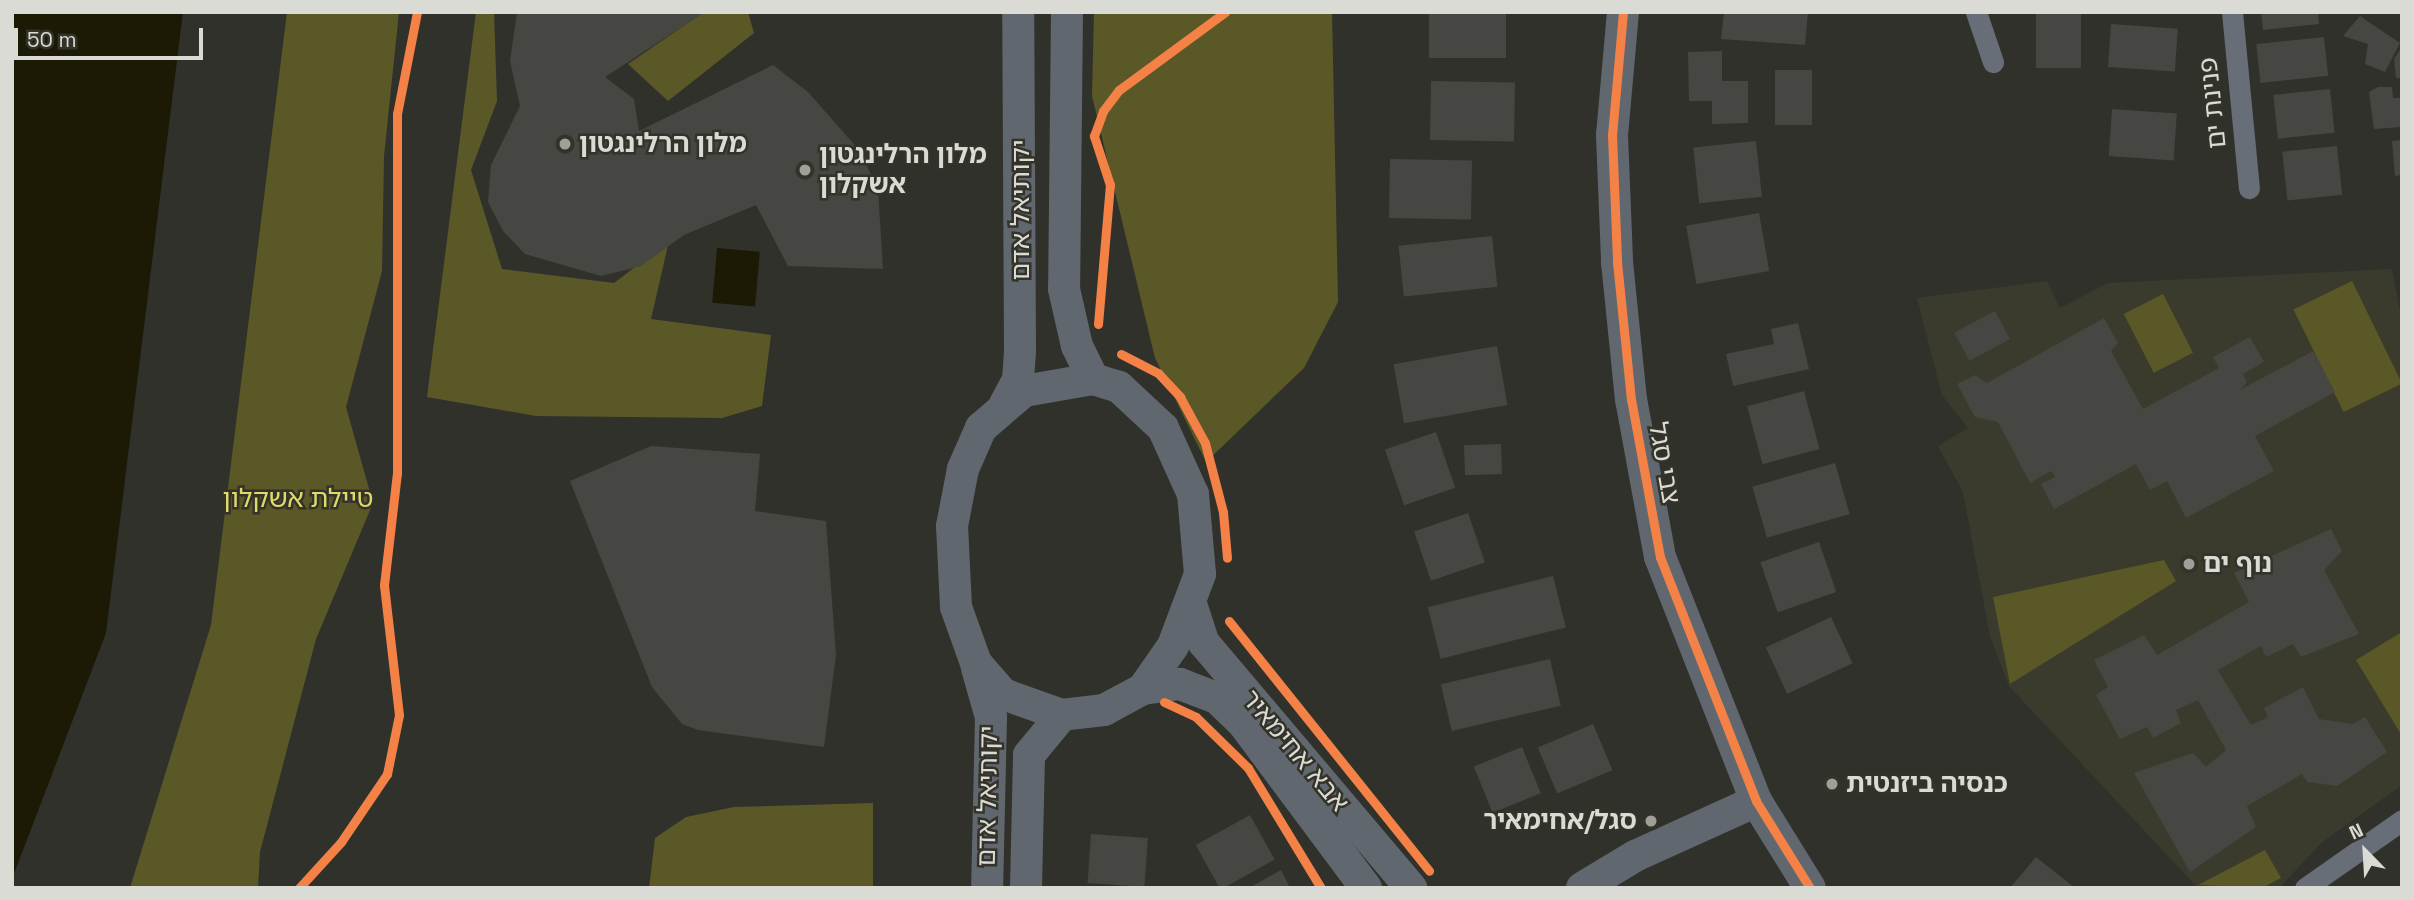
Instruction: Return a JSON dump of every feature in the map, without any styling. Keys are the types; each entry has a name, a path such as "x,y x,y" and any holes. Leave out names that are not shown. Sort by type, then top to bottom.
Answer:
{"main road":[{"name":"יקותיאל אדם","path":"987,888 991,717 956,607 952,526 971,446 1005,404 1018,380 1018,12"},
{"name":"יקותיאל אדם","path":"1067,12 1064,289 1077,346 1093,379"},
{"name":"צבי סגל","path":"1623,12 1612,135 1632,399 1660,557 1756,801 1810,888"},
{"path":"976,663 1003,694 1062,715 1104,710 1143,689 1158,673 1192,607 1198,538 1193,494 1178,460 1143,406 1119,387 1093,379 1024,391 1005,404"},
{"name":"אבא אחימאיר","path":"1192,607 1204,643 1411,888"},
{"name":"אבא אחימאיר","path":"1143,689 1180,684 1217,698 1243,723 1366,888"},
{"name":"יקותיאל אדם","path":"1026,886 1029,755 1062,715"},
{"path":"1582,888 1635,856 1756,801"}],"street":[{"path":"1976,12 1993,62"},
{"name":"פנינת ים","path":"2232,12 2249,188"},
{"path":"2305,888 2402,820"}],"shaded area":[{"path":"12,12 183,12 106,633 12,879"},
{"path":"717,248 760,252 755,307 712,303"},
{"name":"נוף ים","path":"2392,269 2402,322 2402,785 2321,843 2279,888 2198,888 2009,686 1990,636 1963,492 1938,446 1968,428 1942,395 1917,298 2047,281 2060,308 2108,283"}],"green space":[{"name":"טיילת אשקלון","path":"287,12 399,12 384,156 382,271 346,407 373,503 316,639 260,852 258,888 130,888 211,625"},
{"path":"476,12 494,12 497,101 471,170 502,269 614,283 669,241 651,319 771,335 762,406 722,418 536,416 427,397"},
{"path":"704,12 748,12 754,33 668,101 628,64"},
{"path":"1094,12 1332,12 1338,302 1304,368 1206,462 1155,358 1092,96"},
{"path":"2352,281 2402,383 2344,412 2294,309"},
{"path":"2163,294 2193,353 2154,373 2124,314"},
{"path":"2164,560 2176,581 2010,684 1993,597"},
{"path":"2402,632 2402,736 2356,660"},
{"path":"873,803 873,888 649,888 655,838 686,817 734,807"},
{"path":"2265,850 2281,878 2262,888 2198,885"}],"building":[{"path":"517,12 705,12 605,77 634,99 639,131 773,65 808,92 859,150 878,189 883,269 788,266 756,205 684,235 641,266 601,276 525,254 503,231 488,202 491,165 520,106 510,61"},
{"path":"1429,12 1506,12 1506,58 1429,58"},
{"path":"1724,12 1808,12 1805,45 1721,39"},
{"path":"2036,12 2081,12 2081,68 2036,68"},
{"path":"2261,12 2318,12 2319,24 2263,30"},
{"path":"2360,16 2400,43 2385,72 2365,64 2368,44 2343,36"},
{"path":"2111,24 2178,29 2175,72 2108,67"},
{"path":"2324,37 2328,76 2260,83 2256,44"},
{"path":"2402,47 2402,78 2396,78 2394,59"},
{"path":"1722,51 1722,81 1748,81 1748,123 1712,124 1712,101 1689,101 1688,52"},
{"path":"1775,70 1812,70 1812,125 1775,125"},
{"path":"1431,81 1515,82 1514,141 1430,140"},
{"path":"2378,87 2392,87 2393,98 2402,98 2402,127 2374,129 2369,92"},
{"path":"2330,89 2335,133 2278,139 2273,95"},
{"path":"2112,109 2177,114 2174,160 2109,156"},
{"path":"2402,140 2402,175 2395,176 2392,141"},
{"path":"1756,141 1762,197 1699,203 1693,148"},
{"path":"2337,146 2342,195 2287,200 2282,152"},
{"path":"1390,159 1472,160 1471,219 1389,218"},
{"path":"1759,213 1769,271 1696,284 1686,226"},
{"path":"1492,236 1497,287 1404,297 1399,246"},
{"path":"1995,311 2010,339 1969,361 1954,333"},
{"path":"2104,318 2118,343 2111,351 2143,409 2219,368 2213,357 2250,337 2264,362 2243,374 2247,382 2240,390 2313,351 2335,392 2255,436 2274,471 2186,518 2167,481 2150,490 2136,464 2054,509 2041,484 2055,477 2051,471 2030,483 1998,422 1975,417 1957,384 1975,375 1987,383"},
{"path":"1798,323 1809,369 1733,386 1726,354 1774,344 1771,329"},
{"path":"1497,346 1507,405 1404,423 1394,364"},
{"path":"1804,391 1820,449 1763,464 1747,406"},
{"path":"1436,432 1455,488 1404,505 1385,450"},
{"path":"1501,444 1502,474 1465,475 1464,445"},
{"path":"651,446 760,454 755,511 826,521 836,655 824,747 698,730 682,724 652,687 570,481"},
{"path":"1835,463 1850,514 1767,538 1752,487"},
{"path":"1468,513 1485,562 1431,581 1414,532"},
{"path":"2331,529 2342,551 2324,570 2359,634 2301,657 2293,644 2266,657 2261,646 2218,670 2251,725 2268,717 2264,708 2303,687 2319,719 2353,724 2365,717 2387,752 2337,786 2307,782 2302,774 2247,806 2256,827 2190,872 2134,773 2193,753 2206,767 2226,750 2198,700 2176,710 2181,723 2153,738 2147,727 2120,739 2096,695 2108,687 2094,660 2144,635 2157,655 2249,602 2234,573"},
{"path":"1819,542 1836,592 1778,612 1760,562"},
{"path":"1553,576 1566,627 1441,659 1428,607"},
{"path":"1831,617 1853,663 1787,694 1766,647"},
{"path":"1550,659 1561,706 1452,731 1441,684"},
{"path":"1593,724 1613,770 1557,793 1538,747"},
{"path":"1522,747 1541,793 1493,813 1474,766"},
{"path":"1250,815 1275,860 1220,888 1196,845"},
{"path":"1091,834 1148,838 1144,887 1088,883"},
{"path":"2036,857 2075,888 2010,888"},
{"path":"1281,870 1290,888 1249,888"}],"cycle path":[{"path":"299,888 341,842 387,774 399,715 384,585 397,473 397,114 417,12"},
{"path":"1098,324 1110,185 1094,136 1103,111 1119,90 1225,12"},
{"path":"1623,12 1612,135 1617,262 1631,399 1660,557 1756,801 1810,888"},
{"path":"1121,354 1158,373 1180,397 1205,443 1223,512 1227,558"},
{"path":"1229,621 1429,871"},
{"path":"1164,702 1196,717 1248,768 1321,888"}],"place":[{"name":"מלון הרלינגטון","path":"565,144"},
{"name":"מלון הרלינגטון אשקלון","path":"805,170"},
{"name":"נוף ים","path":"2189,564"},
{"name":"כנסיה ביזנטית","path":"1832,784"},
{"name":"סגל/אחימאיר","path":"1651,821"}]}
